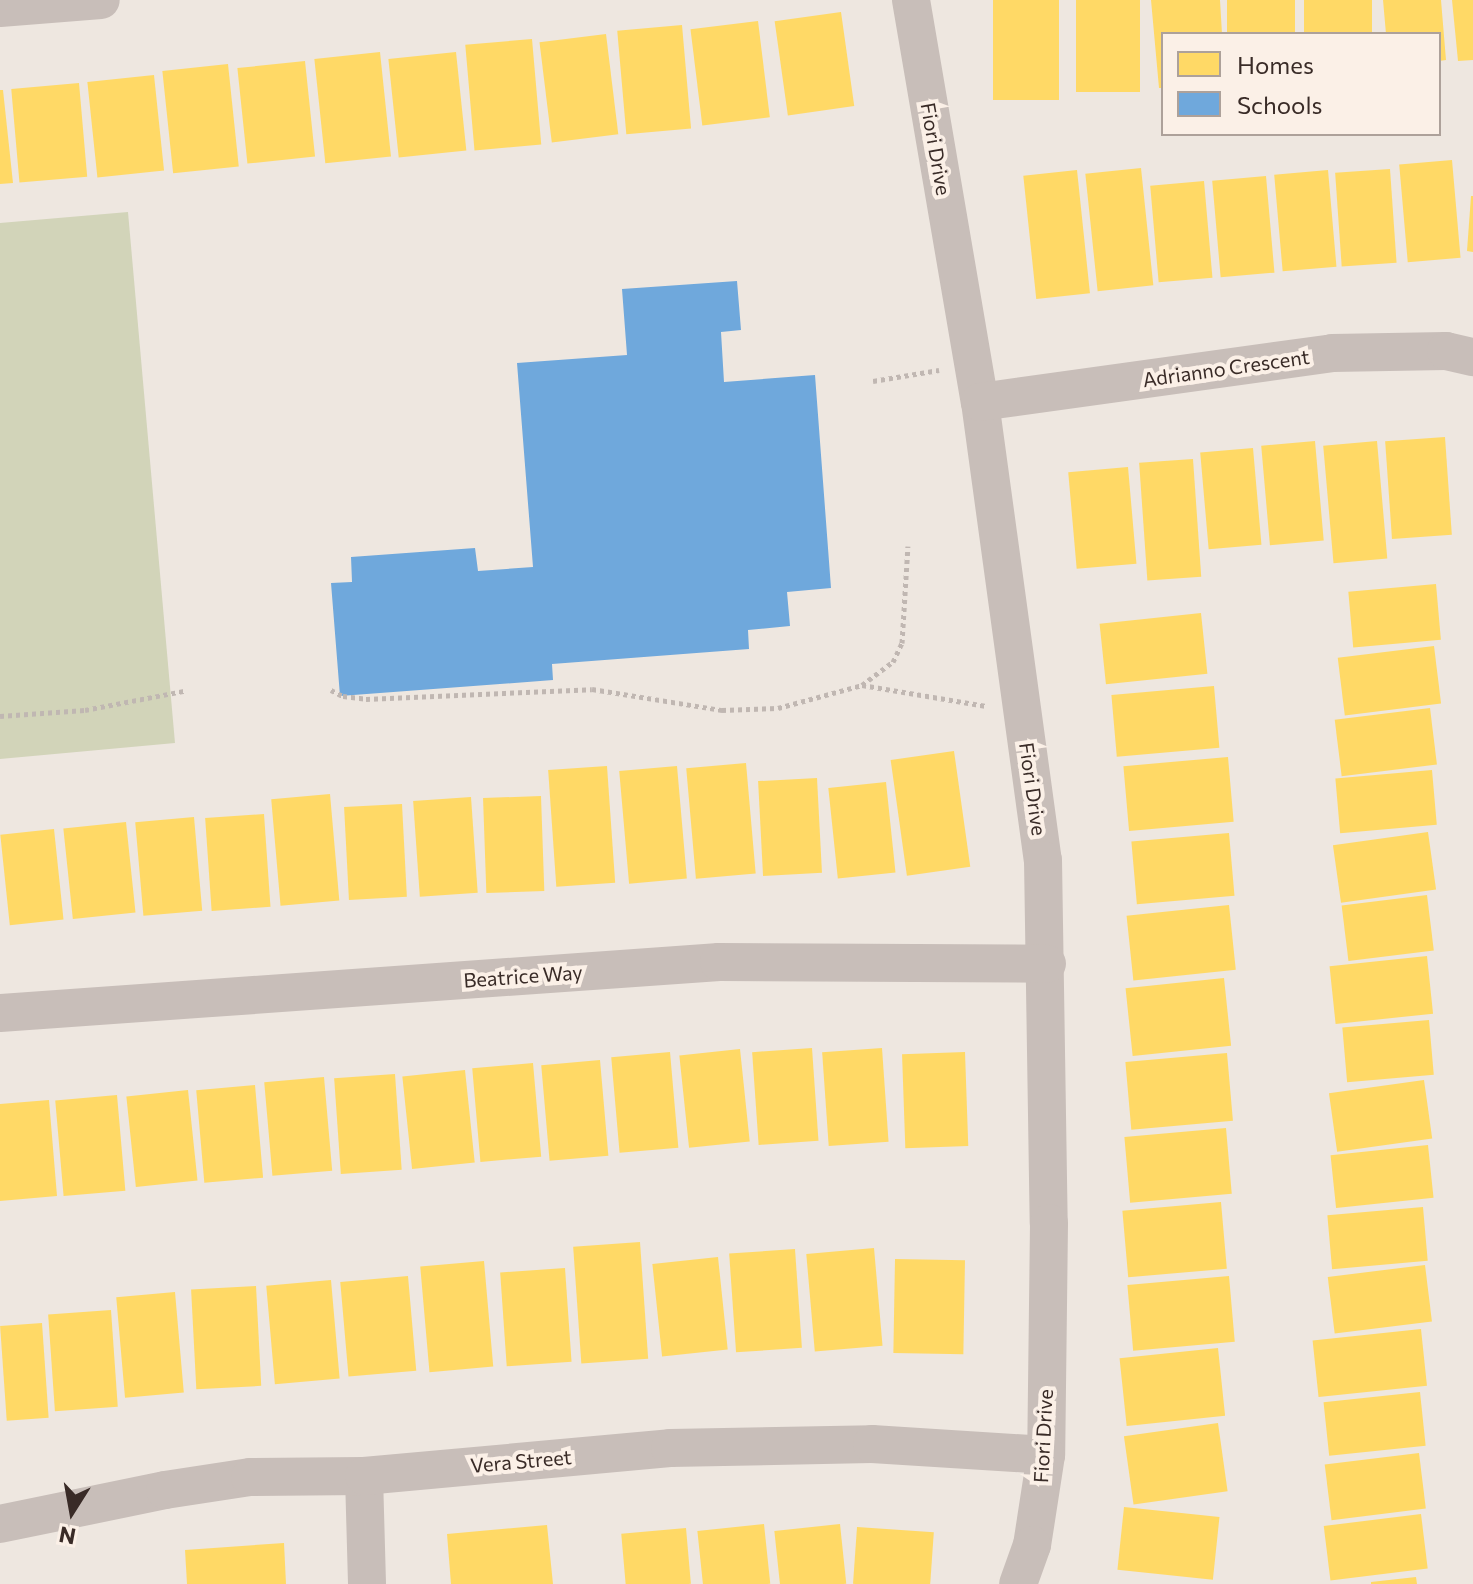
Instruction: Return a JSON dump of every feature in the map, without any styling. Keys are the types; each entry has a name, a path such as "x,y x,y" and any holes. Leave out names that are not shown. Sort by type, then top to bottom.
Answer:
{"street":[{"path":"0,8 101,0"},
{"name":"Fiori Drive","path":"911,0 980,402 1043,860 1047,964 1046,1455 1032,1545 1018,1584"},
{"name":"Adrianno Crescent","path":"980,402 1332,353 1446,351 1473,357"},
{"name":"Beatrice Way","path":"0,1013 719,962 1047,964"},
{"name":"Vera Street","path":"0,1524 165,1490 250,1477 364,1476 670,1448 795,1443 1046,1455"},
{"path":"364,1476 367,1584"}],"path":[{"path":"873,381 973,363"},
{"path":"331,690 343,696 366,699 592,689 722,710 778,708 862,685 893,662 902,643 908,546"},
{"path":"862,685 981,704 1024,721"},
{"path":"0,716 85,710 184,691"}],"green space":[{"path":"128,212 175,743 0,759 0,223"}],"building: Homes":[{"path":"993,0 1059,0 1059,100 993,100"},
{"path":"1076,0 1140,0 1140,92 1076,92"},
{"path":"1151,0 1220,0 1222,32 1161,32 1159,88"},
{"path":"1227,0 1295,0 1295,32 1227,32"},
{"path":"1304,0 1372,0 1372,32 1304,32"},
{"path":"1383,0 1441,0 1446,60 1441,61 1441,32 1386,32"},
{"path":"1452,0 1473,0 1473,60 1458,61"},
{"path":"841,12 854,106 788,115 775,21"},
{"path":"758,21 770,117 702,126 691,29"},
{"path":"682,25 691,129 626,134 617,31"},
{"path":"606,34 618,134 552,142 539,42"},
{"path":"532,39 541,145 474,150 465,45"},
{"path":"380,52 391,156 325,163 314,59"},
{"path":"456,52 466,150 399,158 388,59"},
{"path":"305,61 315,156 247,164 237,68"},
{"path":"228,64 239,166 173,173 162,71"},
{"path":"154,75 164,170 97,177 87,82"},
{"path":"79,83 87,177 19,183 11,89"},
{"path":"0,90 3,90 13,183 0,184"},
{"path":"1452,160 1461,258 1408,262 1399,165"},
{"path":"1141,168 1153,285 1098,291 1085,174"},
{"path":"1390,169 1397,263 1342,267 1335,173"},
{"path":"1077,170 1090,293 1036,299 1023,176"},
{"path":"1328,170 1336,267 1283,271 1274,175"},
{"path":"1266,176 1274,273 1221,277 1212,181"},
{"path":"1204,181 1212,278 1159,282 1150,186"},
{"path":"1473,196 1473,252 1467,251"},
{"path":"1445,437 1452,535 1392,539 1385,441"},
{"path":"1315,441 1324,541 1270,545 1261,446"},
{"path":"1377,441 1387,559 1333,563 1323,446"},
{"path":"1253,448 1261,545 1209,549 1200,453"},
{"path":"1193,459 1201,577 1147,580 1139,463"},
{"path":"1128,467 1136,564 1077,569 1068,472"},
{"path":"1436,584 1441,640 1353,647 1348,592"},
{"path":"1201,613 1207,674 1106,684 1100,624"},
{"path":"1434,646 1441,704 1345,715 1338,658"},
{"path":"1214,686 1219,748 1117,757 1111,695"},
{"path":"1430,708 1437,765 1342,776 1335,720"},
{"path":"954,751 970,867 907,876 891,760"},
{"path":"1228,757 1234,822 1129,831 1123,766"},
{"path":"746,763 756,874 696,879 686,768"},
{"path":"607,766 615,883 556,887 548,770"},
{"path":"677,766 687,879 629,884 619,771"},
{"path":"1432,770 1437,825 1340,833 1335,778"},
{"path":"817,778 822,873 763,876 758,781"},
{"path":"886,782 896,873 838,879 828,788"},
{"path":"330,794 339,901 281,906 271,799"},
{"path":"541,796 544,891 486,893 483,798"},
{"path":"471,797 478,893 420,897 413,801"},
{"path":"402,804 407,897 349,900 344,807"},
{"path":"264,814 270,907 212,911 205,818"},
{"path":"194,817 202,911 143,916 135,822"},
{"path":"126,822 136,913 73,919 63,829"},
{"path":"54,829 64,920 10,925 0,835"},
{"path":"1428,832 1436,889 1341,903 1333,845"},
{"path":"1229,833 1234,896 1137,904 1131,842"},
{"path":"1427,895 1434,951 1348,961 1342,905"},
{"path":"1229,905 1236,970 1133,980 1127,916"},
{"path":"1427,956 1433,1014 1336,1024 1330,966"},
{"path":"1224,978 1231,1046 1133,1056 1126,988"},
{"path":"1429,1020 1434,1075 1347,1082 1342,1028"},
{"path":"812,1048 818,1141 759,1145 752,1052"},
{"path":"882,1048 889,1142 829,1146 822,1052"},
{"path":"740,1049 750,1141 689,1148 679,1055"},
{"path":"670,1052 678,1148 620,1153 611,1057"},
{"path":"965,1052 968,1146 905,1148 902,1054"},
{"path":"1227,1053 1233,1121 1131,1130 1125,1062"},
{"path":"600,1060 608,1156 550,1161 541,1065"},
{"path":"533,1063 541,1157 480,1162 472,1068"},
{"path":"465,1070 475,1162 412,1169 402,1077"},
{"path":"395,1074 402,1170 341,1174 334,1078"},
{"path":"324,1077 332,1171 272,1176 264,1082"},
{"path":"1424,1080 1432,1138 1337,1152 1329,1093"},
{"path":"255,1085 263,1178 204,1183 196,1090"},
{"path":"188,1090 198,1181 136,1187 126,1096"},
{"path":"117,1095 125,1191 64,1196 55,1100"},
{"path":"49,1100 57,1196 0,1201 0,1104"},
{"path":"1226,1128 1232,1194 1130,1203 1124,1137"},
{"path":"1428,1145 1434,1198 1336,1208 1331,1155"},
{"path":"1221,1202 1227,1269 1128,1277 1122,1211"},
{"path":"1423,1207 1428,1261 1332,1269 1327,1215"},
{"path":"640,1242 648,1359 581,1363 573,1247"},
{"path":"874,1248 883,1346 815,1352 806,1254"},
{"path":"795,1249 802,1348 736,1352 729,1254"},
{"path":"718,1257 728,1349 662,1356 652,1264"},
{"path":"895,1259 965,1260 963,1354 893,1353"},
{"path":"484,1261 493,1367 429,1372 420,1267"},
{"path":"1425,1265 1432,1322 1335,1334 1328,1277"},
{"path":"565,1268 572,1362 507,1366 500,1273"},
{"path":"408,1276 416,1371 349,1377 340,1282"},
{"path":"1229,1276 1235,1342 1133,1351 1127,1285"},
{"path":"331,1280 340,1379 275,1384 266,1286"},
{"path":"256,1286 261,1386 196,1389 191,1289"},
{"path":"175,1292 184,1393 125,1398 116,1297"},
{"path":"111,1310 118,1407 55,1411 48,1314"},
{"path":"42,1323 49,1418 7,1421 0,1326"},
{"path":"1421,1329 1427,1386 1319,1397 1313,1340"},
{"path":"1218,1348 1225,1416 1127,1426 1120,1358"},
{"path":"1420,1392 1426,1446 1329,1456 1324,1402"},
{"path":"1218,1423 1228,1491 1134,1505 1124,1436"},
{"path":"1419,1453 1426,1509 1332,1520 1325,1465"},
{"path":"1124,1507 1219,1517 1213,1580 1117,1570"},
{"path":"1421,1514 1428,1569 1330,1581 1324,1526"},
{"path":"764,1524 770,1584 703,1584 697,1531"},
{"path":"840,1524 846,1584 780,1584 774,1531"},
{"path":"547,1525 553,1584 451,1584 447,1534"},
{"path":"857,1527 934,1532 930,1584 853,1584"},
{"path":"686,1528 691,1584 626,1584 621,1534"},
{"path":"284,1543 286,1584 187,1584 185,1550"},
{"path":"1416,1577 1417,1584 1371,1584 1371,1582"}],"building: Schools":[{"path":"737,281 741,330 721,332 724,382 815,375 831,588 787,592 790,626 748,630 749,649 552,664 553,680 340,696 331,583 352,582 351,557 475,548 478,571 533,567 517,363 627,355 622,289"}]}
